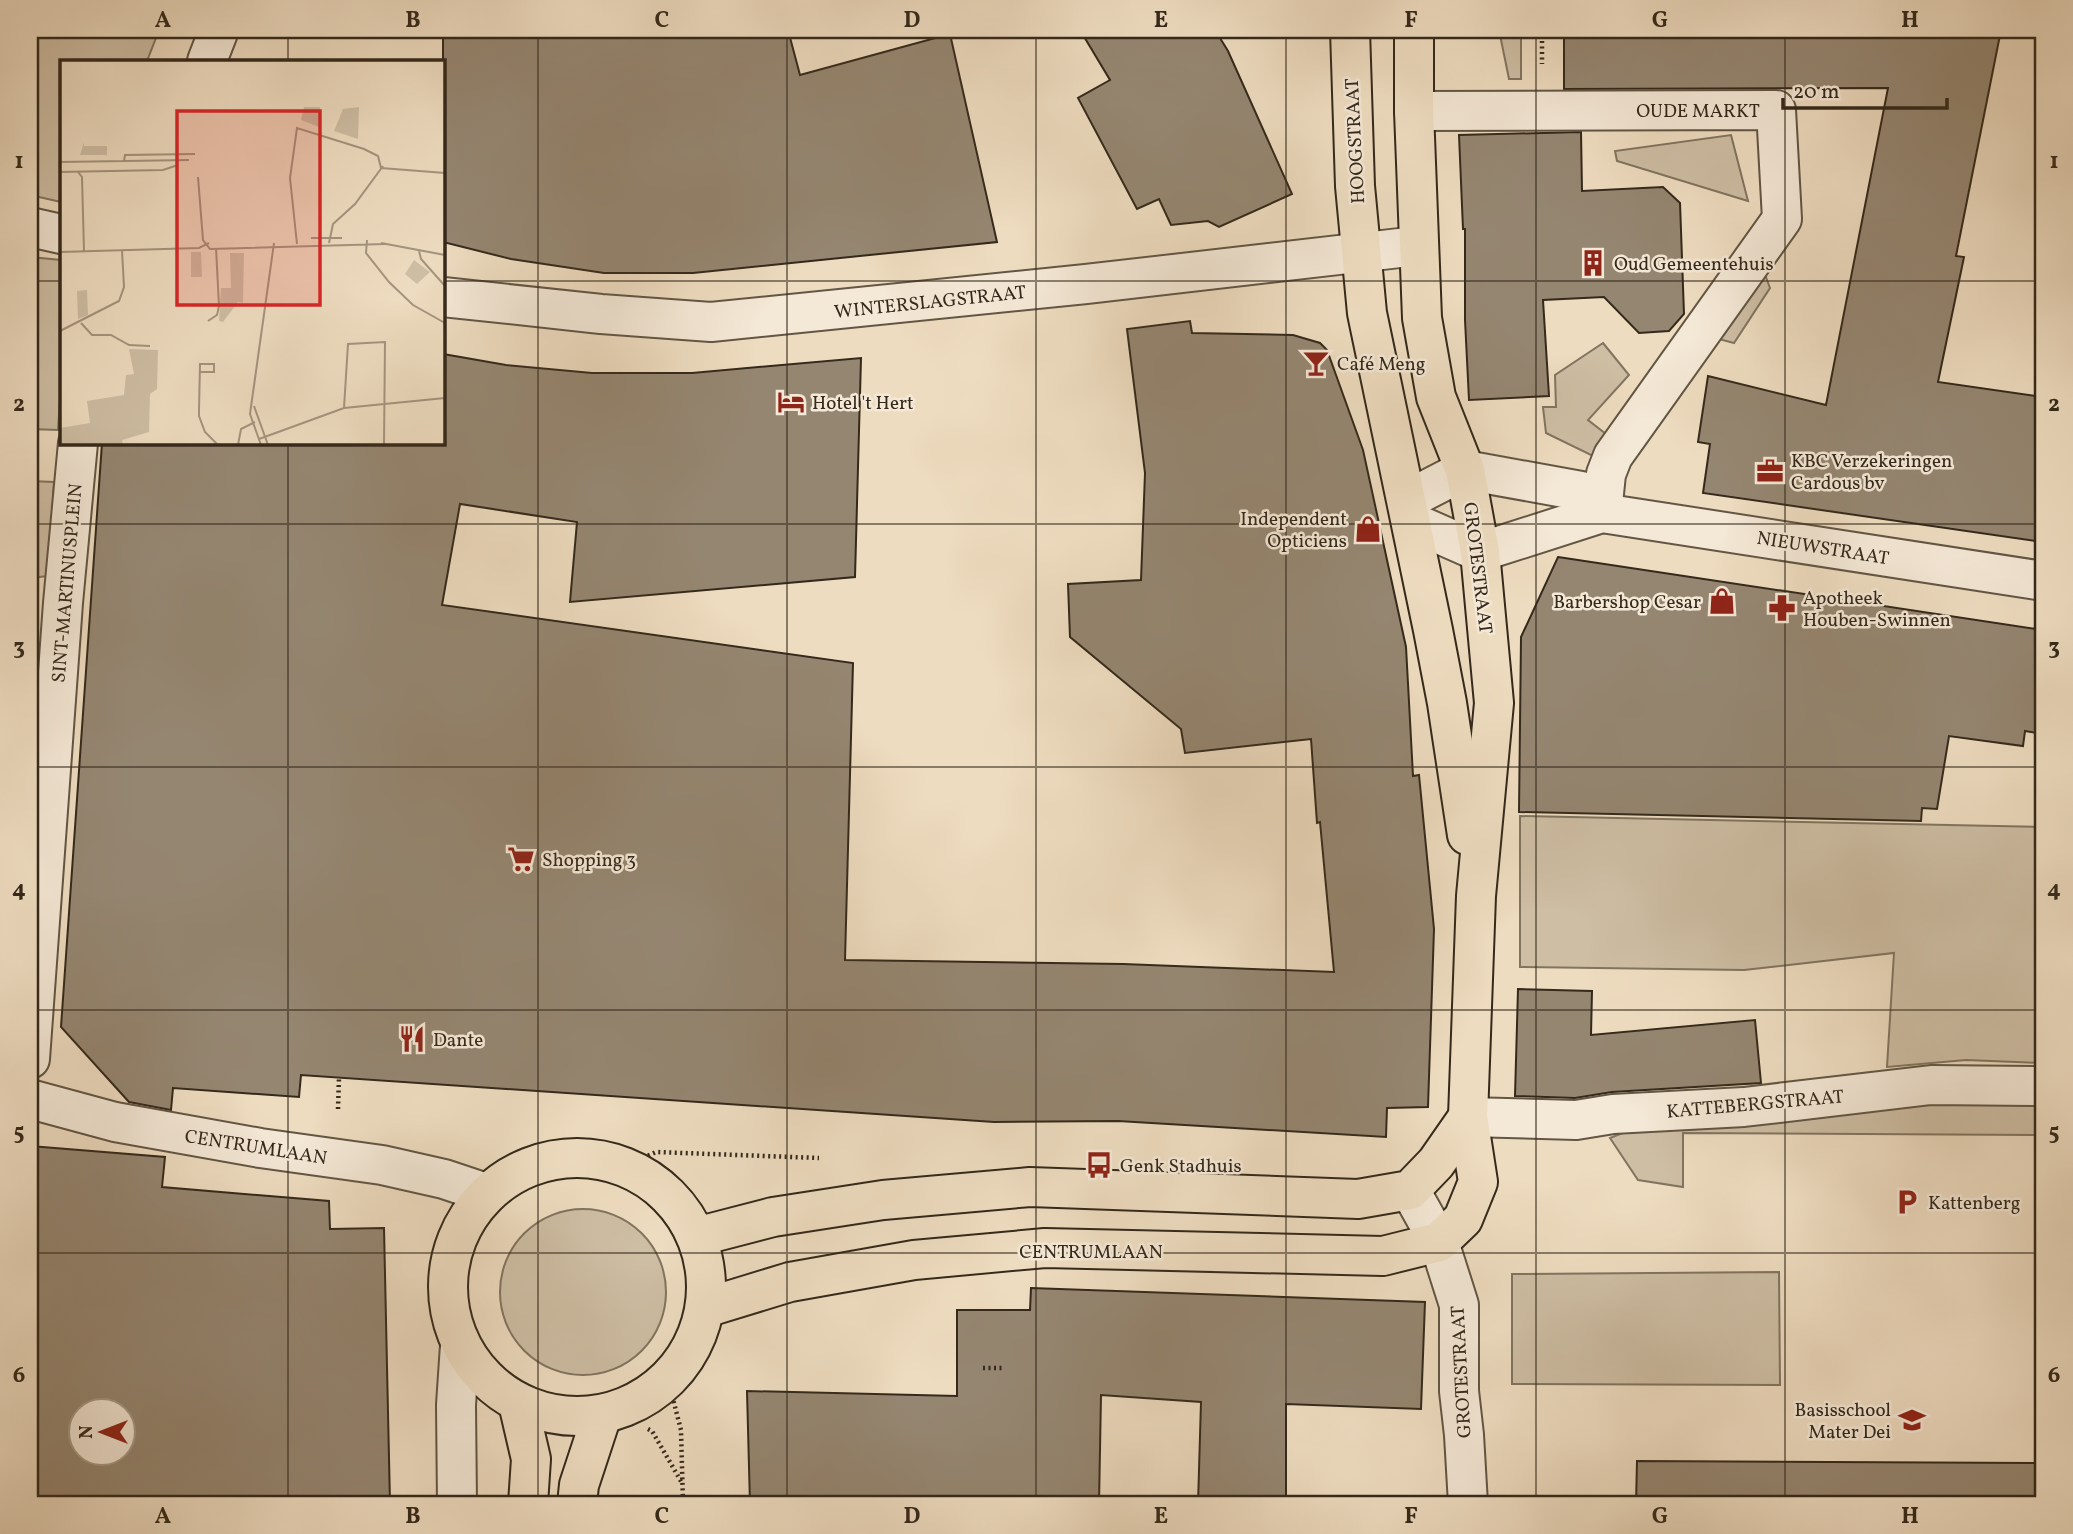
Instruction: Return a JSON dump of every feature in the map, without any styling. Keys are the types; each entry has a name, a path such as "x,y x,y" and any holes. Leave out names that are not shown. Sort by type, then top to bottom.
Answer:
{"main road":[{"name":"HOOGSTRAAT","path":"1350,30 1355,186 1362,252"},
{"path":"1415,30 1417,246"},
{"name":"GROTESTRAAT","path":"1417,246 1422,318 1436,397 1465,470 1480,552 1494,703 1476,896 1468,1117 1478,1182 1463,1219 1438,1242"},
{"name":"GROTESTRAAT","path":"1362,252 1367,313 1410,511 1447,703 1476,896"},
{"path":"696,1237 773,1217 883,1200 1030,1187 1358,1199 1410,1190 1436,1163 1468,1117"},
{"path":"585,1158 624,1167 667,1194 684,1214 696,1237 706,1284 705,1308 698,1335 685,1359 667,1380 644,1399 609,1413 555,1416 518,1404 495,1388 475,1369 460,1345 448,1304 449,1261 465,1221 483,1192 521,1170 552,1159 585,1158"},
{"name":"CENTRUMLAAN","path":"705,1308 803,1279 914,1260 1045,1248 1383,1256 1438,1242"},
{"path":"518,1404 531,1459 527,1504"},
{"path":"577,1504 579,1485 609,1413"}],"street":[{"path":"207,60 219,30"},
{"name":"OUDE MARKT","path":"1414,111 1776,110 1782,219 1613,456 1606,474 1602,513"},
{"path":"30,227 60,234"},
{"name":"WINTERSLAGSTRAAT","path":"444,297 601,314 711,322 1045,289 1417,246"},
{"name":"SINT-MARTINUSPLEIN","path":"30,1059 63,603 78,444"},
{"path":"1480,552 1410,511 1465,470 1581,491 1602,513"},
{"name":"NIEUWSTRAAT","path":"1480,552 1602,513 2043,581"},
{"name":"KATTEBERGSTRAAT","path":"1468,1117 1576,1120 1613,1114 1744,1107 1931,1085 2043,1086"},
{"name":"CENTRUMLAAN","path":"30,1099 115,1122 260,1148 382,1165 444,1179 483,1192"},
{"name":"GROTESTRAAT","path":"1410,1190 1438,1242 1459,1305 1459,1391 1468,1504"},
{"path":"457,1504 456,1405 460,1345"}],"path":[{"path":"624,1167 656,1153 822,1158"},
{"path":"983,1368 1002,1368"},
{"path":"667,1380 681,1430 683,1504"},
{"path":"609,1413 652,1431 683,1486"}],"shaded area":[{"path":"30,30 159,30 147,60 60,60 60,202 30,195"},
{"path":"1499,30 1521,30 1521,79 1509,79"},
{"path":"1731,135 1748,201 1617,161 1615,151"},
{"path":"30,257 60,260 60,400 58,430 30,429"},
{"path":"1763,269 1770,288 1734,343 1715,338"},
{"path":"1603,343 1629,375 1588,420 1606,434 1593,456 1546,433 1543,407 1556,407 1555,375"},
{"path":"30,481 54,482 48,576 30,578"},
{"path":"1520,816 2043,827 2043,1063 1966,1060 1887,1067 1894,953 1744,970 1520,967"},
{"path":"1953,1098 2043,1101 2043,1135 1683,1133 1683,1187 1638,1180 1610,1138 1630,1130"},
{"path":"583,1209 615,1216 629,1223 641,1234 652,1246 659,1260 666,1292 659,1324 652,1338 641,1350 629,1361 615,1368 583,1375 551,1368 537,1361 525,1350 514,1338 507,1324 500,1292 507,1260 514,1246 525,1234 537,1223 551,1216"},
{"path":"1779,1272 1780,1385 1512,1384 1512,1274"}],"building":[{"path":"443,30 788,30 800,75 950,34 997,242 693,273 604,273 511,259 444,242"},
{"path":"1080,30 1215,30 1228,51 1292,194 1219,227 1208,221 1171,225 1159,199 1137,209 1078,98 1110,80"},
{"path":"1564,30 2001,30 1956,256 1964,257 1938,382 2043,397 2043,542 1703,493 1710,444 1698,442 1708,376 1826,405 1888,88 1564,89"},
{"name":"Oud Gemeentehuis","path":"1581,132 1582,191 1663,187 1680,203 1684,314 1669,331 1639,333 1604,297 1543,300 1549,396 1469,400 1465,320 1465,229 1459,135"},
{"path":"1190,321 1192,333 1293,335 1320,343 1327,350 1363,450 1406,647 1413,776 1419,775 1434,929 1428,1107 1387,1108 1386,1137 1118,1121 994,1122 301,1075 299,1097 173,1088 171,1110 129,1102 61,1027 102,444 444,444 444,354 506,365 592,373 692,373 861,358 855,577 570,602 577,522 460,504 442,605 853,663 845,960 1123,964 1334,972 1320,822 1317,823 1311,739 1185,753 1181,729 1070,637 1068,584 1141,580 1145,473 1127,329"},
{"path":"1558,557 2043,630 2043,734 2025,731 2023,746 1949,736 1937,809 1922,808 1921,821 1519,812 1521,637"},
{"path":"1518,989 1592,991 1591,1035 1755,1020 1761,1083 1612,1092 1575,1098 1515,1096"},
{"path":"30,1146 165,1157 162,1187 329,1201 330,1229 384,1228 390,1504 30,1504"},
{"path":"1031,1288 1425,1302 1421,1409 1286,1404 1286,1504 1198,1504 1201,1402 1101,1395 1099,1504 750,1504 747,1391 957,1396 957,1310 1030,1310"},
{"path":"1637,1461 2043,1463 2043,1504 1636,1504"}],"place":[{"name":"Oud Gemeentehuis","path":"1593,263"},
{"name":"Café Meng","path":"1316,363"},
{"name":"Hotel 't Hert","path":"791,402"},
{"name":"KBC Verzekeringen Cardous bv","path":"1770,471"},
{"name":"Independent Opticiens","path":"1368,529"},
{"name":"Barbershop Cesar","path":"1722,601"},
{"name":"Apotheek Houben-Swinnen","path":"1782,608"},
{"name":"Shopping 3","path":"521,859"},
{"name":"Dante","path":"412,1039"},
{"name":"Genk Stadhuis","path":"1099,1165"},
{"name":"Kattenberg","path":"1907,1202"},
{"name":"Basisschool Mater Dei","path":"1912,1420"}]}
